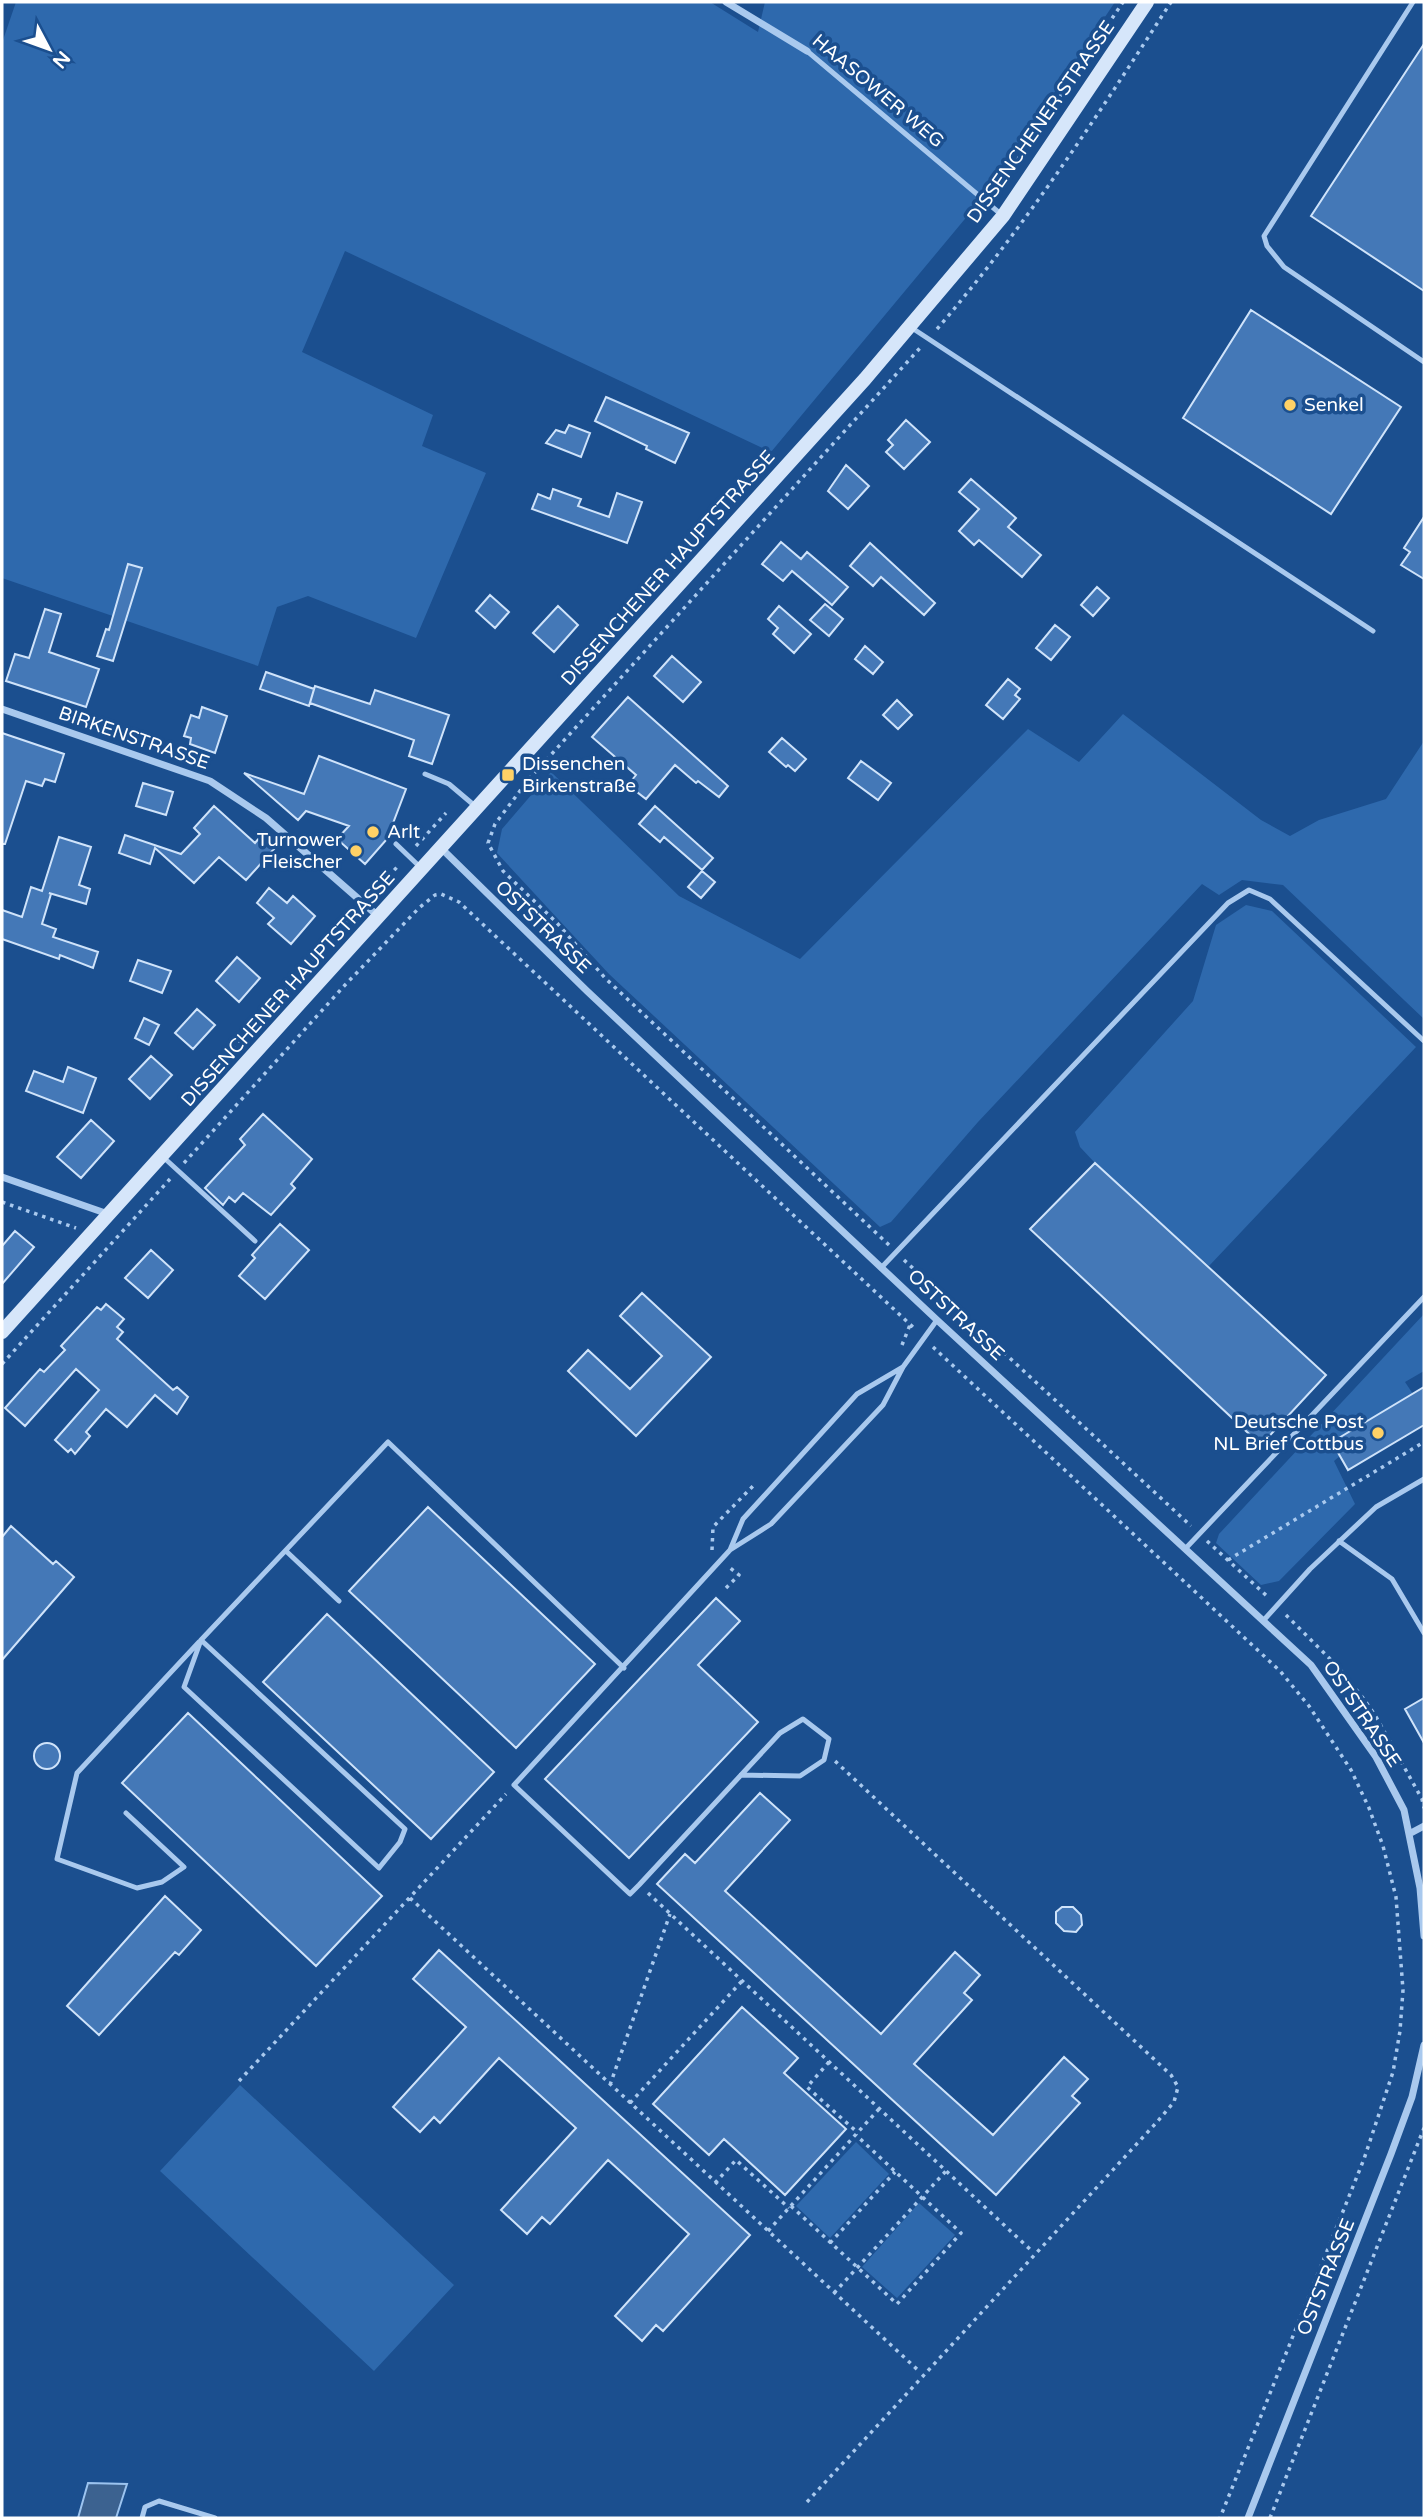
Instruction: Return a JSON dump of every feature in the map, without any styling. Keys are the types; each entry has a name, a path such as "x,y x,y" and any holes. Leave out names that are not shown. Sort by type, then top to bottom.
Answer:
{"main road":[{"name":"DISSENCHENER STRASSE","path":"909,326 1003,216 1147,2"},
{"name":"DISSENCHENER HAUPTSTRASSE","path":"2,1332 379,917 909,326"}],"street":[{"name":"HAASOWER WEG","path":"726,2 807,51"},
{"name":"BIRKENSTRASSE","path":"2,709 210,781 266,818 379,917"},
{"name":"OSTSTRASSE","path":"441,848 587,991 881,1268 1311,1665 1376,1757 1404,1810 1420,1888 1424,1936"},
{"path":"2,1177 108,1215"},
{"path":"1409,1834 1424,1826"},
{"name":"OSTSTRASSE","path":"1248,2518 1391,2154 1412,2096 1424,2045"}],"lane":[{"path":"1413,2 1264,236 1267,246 1284,267 1424,362"},
{"name":"HAASOWER WEG","path":"807,51 1003,216"},
{"path":"909,326 1373,631"},
{"path":"425,774 449,784 477,808"},
{"path":"396,844 422,869"},
{"path":"881,1268 1228,903 1249,890 1270,899 1424,1041"},
{"path":"162,1156 255,1241"},
{"path":"1186,1548 1424,1297"},
{"path":"741,1775 800,1776 824,1760 829,1739 803,1719 780,1733 630,1894 514,1785 730,1550 771,1524 883,1405 902,1367 937,1320"},
{"path":"730,1550 743,1519 857,1394 902,1367"},
{"path":"126,1813 184,1867 162,1882 137,1888 57,1859 77,1773 388,1442 624,1668"},
{"path":"1263,1621 1339,1541 1376,1507 1424,1479"},
{"path":"1339,1541 1392,1578 1424,1633"},
{"path":"286,1551 338,1601"},
{"path":"201,1640 405,1829 400,1842 379,1868 184,1687 201,1640"},
{"path":"142,2518 145,2507 159,2501 215,2518"}],"path":[{"path":"988,203 1123,2"},
{"path":"928,339 529,779 495,824 488,843 503,871 557,923 605,978 1277,1605 1338,1667 1363,1698 1416,1787 1424,1808"},
{"path":"2,1364 354,976 419,908 435,895 441,894 459,902 1280,1671 1309,1706 1351,1770 1369,1808 1383,1846 1396,1897 1403,1990 1393,2071 1364,2158 1220,2518"},
{"path":"2,1202 76,1228"},
{"path":"1228,1560 1424,1442"},
{"path":"807,2501 1157,2122 1174,2102 1178,2087 1171,2075 825,1753"},
{"path":"239,2081 514,1785"},
{"path":"639,1885 1033,2252"},
{"path":"410,1898 920,2372"},
{"path":"610,2085 670,1914"},
{"path":"629,2103 742,1981"},
{"path":"715,2183 736,2160 897,2304 961,2233 807,2087 829,2062"},
{"path":"767,2232 880,2109"},
{"path":"1270,2518 1424,2128"},
{"path":"834,2293 946,2171"},
{"path":"830,2243 895,2172"}],"shaded area":[{"path":"16,2 710,2 758,32 765,2 1115,2 989,190 771,452 345,251 302,352 433,415 422,446 486,473 416,638 308,596 277,607 258,666 2,578 2,43"},
{"path":"1123,714 1261,820 1290,836 1319,820 1386,799 1424,741 1424,1019 1283,885 1242,880 1219,895 1202,884 978,1122 891,1222 880,1227 609,974 497,853 502,829 551,772 679,896 800,959 1028,729 1079,762"},
{"path":"1246,905 1272,911 1416,1047 1209,1266 1095,1163 1080,1147 1075,1132 1193,1001 1216,925"},
{"path":"1424,1314 1424,1371 1405,1382 1413,1394 1334,1461 1355,1504 1279,1581 1261,1585 1216,1543 1219,1534"},
{"path":"240,2085 454,2285 374,2371 160,2171"},
{"path":"856,2142 889,2174 830,2238 796,2206"},
{"path":"919,2203 955,2235 897,2298 862,2267"},
{"path":"88,2483 127,2484 116,2518 78,2518"}],"building":[{"path":"1424,44 1424,291 1311,216"},
{"path":"1251,310 1401,407 1331,514 1183,418"},
{"path":"606,397 689,433 675,463 595,421"},
{"path":"906,420 930,442 904,469 886,452 893,445 888,440"},
{"path":"569,425 590,433 581,457 546,443 556,430 565,433"},
{"path":"846,465 869,486 848,509 828,491"},
{"path":"971,479 1016,518 1008,527 1041,555 1022,577 979,540 974,545 959,531 979,509 959,492"},
{"path":"553,489 581,499 578,506 609,517 617,493 642,502 627,543 532,509 538,494 550,499"},
{"path":"1424,517 1424,579 1401,565 1410,552 1404,548"},
{"path":"781,542 801,559 807,552 848,587 832,605 792,571 783,581 762,564"},
{"path":"870,543 935,603 924,615 881,577 873,586 850,566"},
{"path":"128,564 142,568 113,661 97,656 106,629 109,630"},
{"path":"1097,587 1109,598 1093,616 1081,605"},
{"path":"490,595 509,612 495,628 476,611"},
{"path":"825,604 843,619 829,636 810,620"},
{"path":"558,606 578,625 554,652 533,633"},
{"path":"779,606 811,634 794,653 773,634 778,628 768,619"},
{"path":"45,609 61,614 49,652 99,669 86,707 6,681 15,654 29,658"},
{"path":"1055,625 1070,637 1051,660 1036,648"},
{"path":"865,646 883,662 873,674 855,659"},
{"path":"672,656 701,682 683,702 654,676"},
{"path":"266,672 314,689 309,706 260,689"},
{"path":"1008,679 1020,689 1015,695 1020,699 1003,719 986,705"},
{"path":"315,686 370,704 375,690 449,715 432,764 409,756 414,740 310,703"},
{"path":"628,697 728,786 719,797 698,781 696,783 675,765 646,799 628,785 636,775 592,737"},
{"path":"897,700 912,715 898,729 883,715"},
{"path":"202,707 227,716 215,753 190,744 191,738 184,736 191,715 199,718"},
{"path":"2,733 64,754 55,782 45,779 42,786 26,781 5,844 2,844"},
{"path":"782,738 806,759 795,771 769,752"},
{"path":"319,756 406,789 387,839 365,864 337,839 349,826 306,811 298,820 244,773 304,794"},
{"path":"861,761 891,783 878,800 848,778"},
{"path":"143,783 173,792 166,815 136,806"},
{"path":"214,806 255,843 260,837 274,849 246,880 219,857 194,883 155,848 150,864 119,853 125,835 181,854 200,834 194,828"},
{"path":"655,806 713,858 702,870 664,837 660,842 639,824"},
{"path":"59,837 91,847 79,885 90,889 86,904 49,893 51,894 42,924 56,929 53,937 98,952 93,968 60,955 59,959 2,939 2,910 22,917 31,887 42,891"},
{"path":"702,871 715,882 701,898 688,887"},
{"path":"269,888 287,903 293,896 315,916 291,944 268,924 274,918 257,903"},
{"path":"237,957 260,978 239,1002 216,981"},
{"path":"138,960 171,971 162,993 130,981"},
{"path":"197,1009 215,1025 193,1049 175,1033"},
{"path":"144,1018 159,1025 149,1045 135,1038"},
{"path":"151,1056 172,1075 150,1099 129,1079"},
{"path":"68,1067 96,1078 83,1113 26,1091 34,1071 63,1082"},
{"path":"263,1114 312,1159 291,1184 295,1188 271,1215 243,1193 235,1202 229,1197 223,1205 205,1188 245,1145 240,1139"},
{"path":"91,1120 114,1141 81,1178 57,1157"},
{"path":"1095,1163 1326,1375 1261,1445 1030,1229"},
{"path":"280,1224 309,1250 265,1299 239,1276 255,1258 252,1255"},
{"path":"15,1231 34,1247 2,1284 2,1246"},
{"path":"151,1250 173,1270 148,1298 125,1278"},
{"path":"642,1293 711,1357 636,1436 568,1371 588,1350 630,1389 662,1356 620,1316"},
{"path":"106,1304 124,1319 117,1327 123,1332 117,1339 173,1390 177,1387 188,1397 177,1414 155,1395 127,1427 106,1409 86,1432 90,1436 75,1454 71,1449 68,1452 55,1440 99,1390 76,1369 25,1426 5,1408 40,1369 44,1372 65,1350 61,1346 97,1307 101,1310"},
{"name":"Deutsche Post NL Brief Cottbus","path":"1424,1387 1424,1425 1348,1470 1332,1442"},
{"path":"428,1507 595,1664 516,1748 349,1591"},
{"path":"11,1526 53,1564 56,1561 74,1577 2,1660 2,1537"},
{"path":"716,1598 740,1621 698,1665 758,1722 629,1858 545,1779"},
{"path":"327,1614 494,1772 431,1839 263,1682"},
{"path":"1424,1698 1424,1743 1405,1709"},
{"path":"188,1713 382,1896 316,1966 122,1783"},
{"path":"47,1743 56,1747 60,1756 56,1765 47,1769 38,1765 34,1756 38,1747"},
{"path":"760,1793 790,1820 725,1891 881,2034 955,1952 980,1975 964,1993 972,2000 914,2064 993,2135 1064,2057 1088,2079 1072,2096 1080,2103 996,2195 657,1884 685,1854 695,1863"},
{"path":"165,1896 201,1930 179,1955 175,1952 99,2035 67,2006"},
{"path":"1062,1907 1073,1907 1081,1915 1082,1925 1076,1932 1064,1931 1056,1923 1056,1912"},
{"path":"439,1950 750,2235 663,2331 656,2325 642,2341 615,2316 689,2234 608,2160 550,2224 542,2217 527,2234 501,2210 576,2128 499,2058 440,2123 434,2117 420,2132 393,2107 466,2027 413,1979"},
{"path":"742,2007 798,2058 784,2073 846,2129 785,2195 724,2139 709,2155 653,2104"}],"place":[{"name":"Senkel","path":"1290,405"},
{"name":"Dissenchen Birkenstraße","path":"508,775"},
{"name":"Arlt","path":"373,832"},
{"name":"Turnower Fleischer","path":"356,851"},
{"name":"Deutsche Post NL Brief Cottbus","path":"1378,1433"}]}
